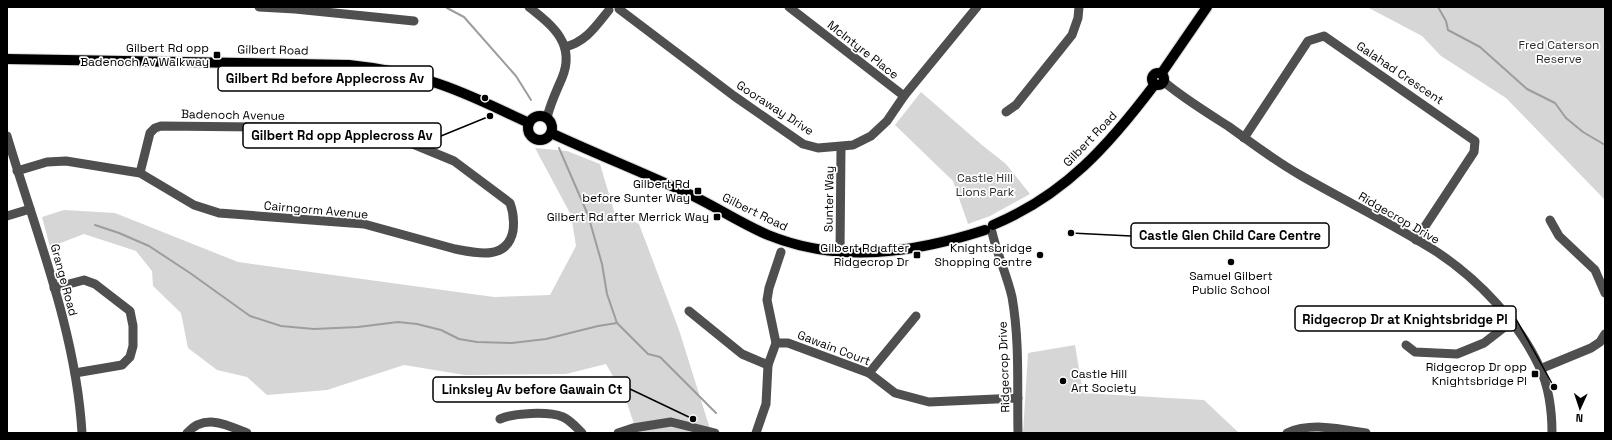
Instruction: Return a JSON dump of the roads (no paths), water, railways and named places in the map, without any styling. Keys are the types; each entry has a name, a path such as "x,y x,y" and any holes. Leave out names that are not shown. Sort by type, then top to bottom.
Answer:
{"main road":[{"name":"Gilbert Road","path":"551,133 687,193 767,234 798,244 840,252 865,253 906,250 938,244 990,229 1052,193 1082,170 1117,132 1160,80 1207,7"},
{"name":"Gilbert Road","path":"7,59 349,65 377,68 434,82 529,123"},
{"path":"540,116 547,118 551,124 551,133 548,137 541,140 532,138 528,131 529,123 536,117 540,116"}],"street":[{"path":"259,7 295,8 414,21"},
{"path":"529,7 552,26 560,36 565,47 565,70 550,106 547,118"},
{"name":"McIntyre Place","path":"789,7 904,96"},
{"name":"Gooraway Drive","path":"620,8 734,96 803,144 818,148 853,145 871,136 887,121 904,96 977,7"},
{"path":"1006,112 1016,106 1072,35 1078,18 1079,7"},
{"path":"565,47 575,45 584,39 608,8 613,12 620,8"},
{"name":"Galahad Crescent","path":"1244,138 1308,41 1324,36 1475,141 1474,152 1416,240"},
{"name":"Ridgecrop Drive","path":"1160,80 1296,173 1416,240 1437,253 1470,278 1511,322 1527,345 1540,369 1550,404 1552,433"},
{"name":"Badenoch Avenue","path":"140,173 149,136 153,130 162,126 359,128 386,133 454,161"},
{"name":"Grange Road","path":"7,136 54,288 75,373 80,401 82,433"},
{"name":"Sunter Way","path":"840,252 841,147"},
{"name":"Cairngorm Avenue","path":"18,171 47,162 66,161 140,173 194,205 219,213 352,223 379,228 455,249 480,253 498,251 508,243 513,232 510,203 454,161"},
{"path":"7,216 30,209"},
{"path":"1550,220 1559,236 1595,270 1605,293"},
{"name":"Ridgecrop Drive","path":"990,229 1011,296 1015,316 1018,346 1018,433"},
{"path":"756,433 766,404 768,364 776,343 767,300 769,288 781,252"},
{"path":"54,288 84,280 95,284 130,311 132,319 133,346 130,358 122,365 75,373"},
{"path":"689,311 742,354 768,364"},
{"path":"869,373 916,316"},
{"path":"1406,345 1415,352 1458,354 1484,343 1511,322"},
{"path":"1540,369 1591,348 1604,341"},
{"name":"Gawain Court","path":"776,343 788,343 869,373 895,393 929,402 1018,398"},
{"path":"500,419 524,413 563,417 582,433"},
{"path":"187,433 193,427 201,423 220,422 247,433"},
{"path":"618,433 633,428 671,422 715,433"},
{"path":"1287,433 1294,430 1318,427 1366,433"}],"waterway":[{"path":"1438,7 1446,21 1448,30 1480,47 1527,89 1555,103 1566,118 1583,132 1605,145"},
{"path":"447,8 464,17 516,76 531,100"},
{"path":"559,148 588,215 602,264 607,294 617,323 648,354 660,357 716,413"},
{"path":"95,225 119,233 149,246 250,316 281,326 314,329 358,327 398,322 417,324 441,330 459,339 477,342 512,343 546,339 598,326 617,323"}],"place":[{"name":"Gilbert Rd opp Badenoch Av Walkway","path":"217,55"},
{"name":"Gilbert Rd before Applecross Av","path":"485,98"},
{"name":"Gilbert Rd opp Applecross Av","path":"490,116"},
{"name":"Gilbert Rd before Sunter Way","path":"698,191"},
{"name":"Gilbert Rd after Merrick Way","path":"717,217"},
{"name":"Castle Glen Child Care Centre","path":"1071,233"},
{"name":"Gilbert Rd after Ridgecrop Dr","path":"917,255"},
{"name":"Knightsbridge Shopping Centre","path":"1040,255"},
{"name":"Samuel Gilbert Public School","path":"1231,262"},
{"name":"Ridgecrop Dr opp Knightsbridge Pl","path":"1535,374"},
{"name":"Castle Hill Art Society","path":"1063,381"},
{"name":"Ridgecrop Dr at Knightsbridge Pl","path":"1554,387"},
{"name":"Linksley Av before Gawain Ct","path":"693,419"}],"park label":[{"name":"Fred Caterson Reserve","path":"1559,52"},
{"name":"Castle Hill Lions Park","path":"985,185"}]}
